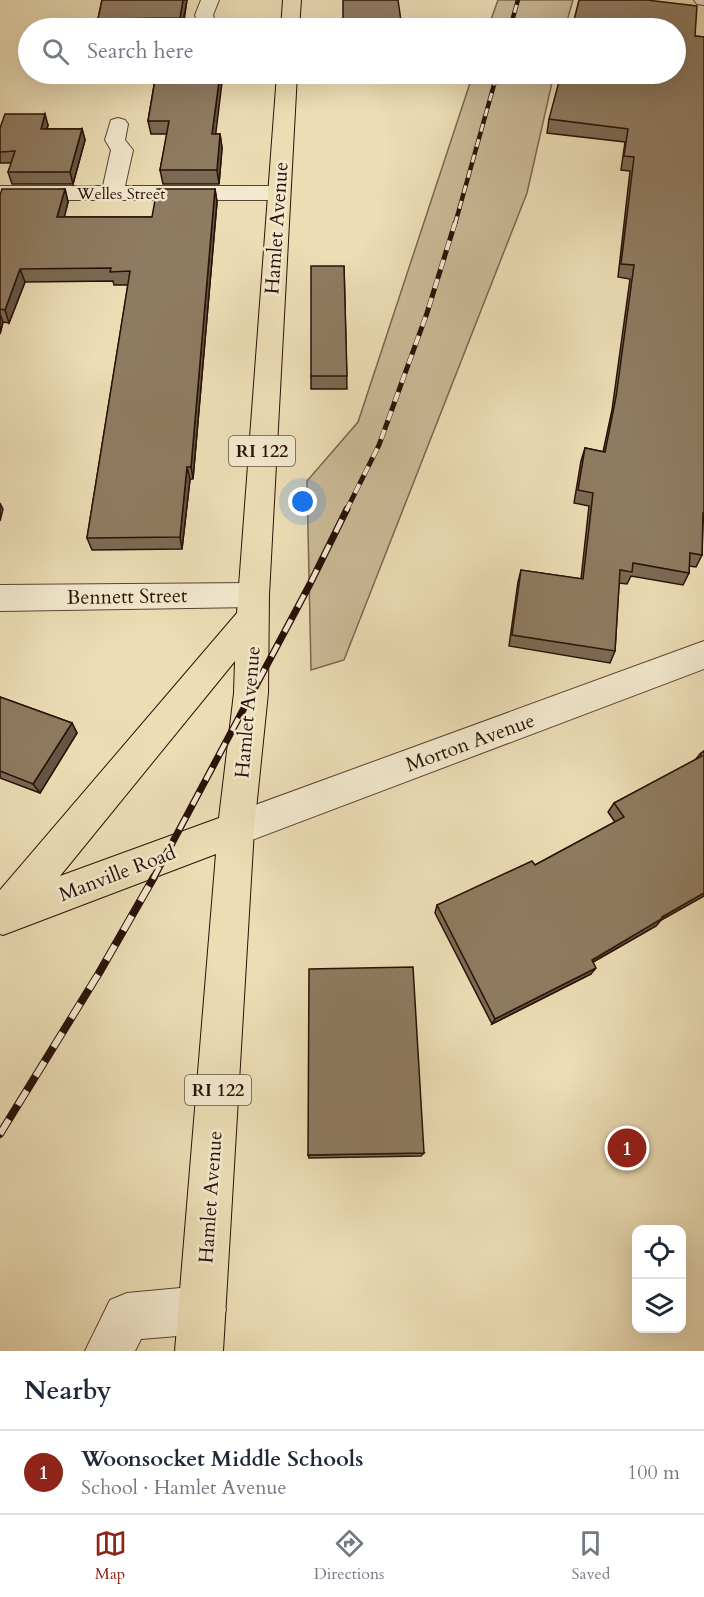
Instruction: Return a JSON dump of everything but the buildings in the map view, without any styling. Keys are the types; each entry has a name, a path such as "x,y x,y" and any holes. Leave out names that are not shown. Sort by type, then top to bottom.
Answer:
{"main road":[{"path":"291,18 292,0"},
{"name":"Hamlet Avenue","path":"201,1331 236,829 251,693 253,605 286,84"},
{"path":"1,917 253,605"},
{"name":"Manville Road","path":"1,917 236,829"}],"street":[{"path":"205,18 210,0"},
{"path":"112,193 122,150 115,140 118,124"},
{"name":"Welles Street","path":"0,194 278,193"},
{"name":"Bennett Street","path":"0,598 253,605"},
{"name":"Morton Avenue","path":"236,829 704,655"},
{"path":"109,1351 127,1317 201,1331"}],"shaded area":[{"path":"498,0 573,0 568,18 492,18"},
{"path":"470,84 552,84 527,193 344,660 311,670 307,481 358,422"}],"railway":[{"path":"513,18 518,0"},
{"path":"455,224 494,84"},
{"path":"347,509 379,445 427,313 455,223"},
{"path":"153,879 310,584 347,509"},
{"path":"0,1134 99,973 154,877"}],"place":[{"name":"Woonsocket Middle Schools","path":"627,1148"}]}
